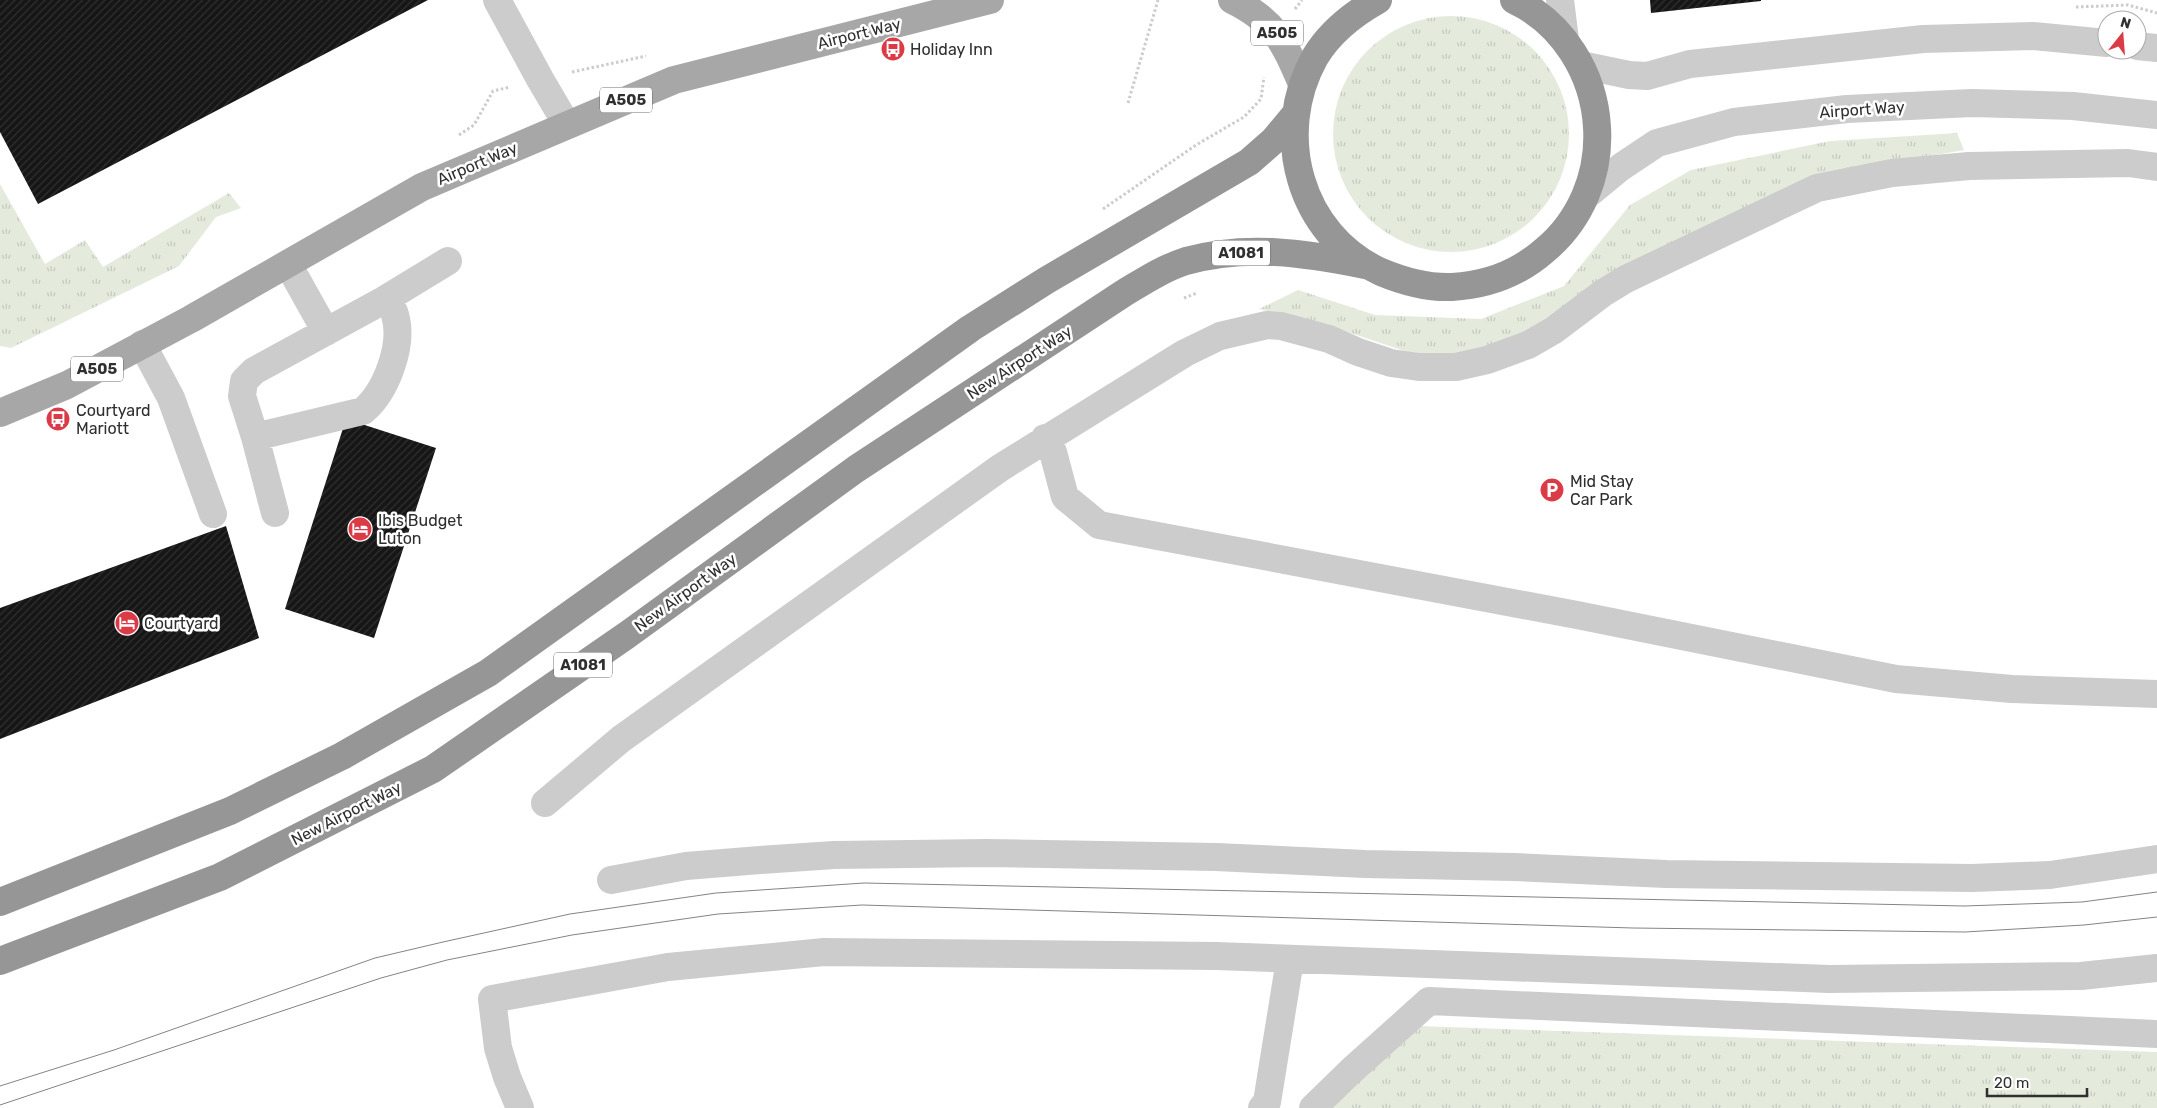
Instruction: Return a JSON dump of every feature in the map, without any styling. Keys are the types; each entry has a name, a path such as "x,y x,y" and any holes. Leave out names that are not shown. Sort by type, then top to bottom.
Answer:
{"highway":[{"path":"1378,0 1358,12 1334,32 1316,56 1302,84 1294,116 1297,166 1307,197 1323,225 1346,250 1365,265 1403,282 1436,288 1470,286 1502,277 1532,262 1558,240 1575,218 1592,179 1598,143 1596,106 1581,65 1565,40 1544,20 1514,0"},
{"name":"A1081","path":"0,902 230,811 342,756 488,673 971,328 1249,162 1274,140 1294,116"},
{"name":"New Airport Way","path":"0,961 220,877 433,769 627,635 856,469 1124,293 1158,273 1185,262 1232,253 1274,252 1310,254 1365,265"}],"main road":[{"name":"Airport Way","path":"0,413 67,385 288,264 422,187 674,80 919,8 990,0"},
{"name":"A505","path":"1232,0 1250,9 1276,32 1302,84"}],"street":[{"path":"497,0 567,126"},
{"path":"1560,0 1565,40"},
{"path":"1581,65 1629,75 1647,76 1690,64 1923,38 2033,36 2097,42"},
{"name":"Airport Way","path":"1586,196 1621,167 1657,143 1734,122 1847,109 1972,103 2073,106 2157,115"},
{"path":"545,803 636,728 883,550 1045,438 1185,353 1220,336 1267,325 1304,331 1391,363 1419,367 1456,367 1487,360 1528,345 1550,332 1603,292 1626,279 1817,188 1892,172 1969,166 2128,163 2157,167"},
{"path":"275,513 256,437 242,396 244,381 254,371 384,300 448,261"},
{"path":"288,264 326,332"},
{"path":"256,437 363,411 372,404 379,394 393,361 398,329 395,313 384,300"},
{"path":"142,344 171,398 213,514"},
{"path":"1045,438 1053,452 1065,497 1099,524 1577,615 1896,679 2012,689 2157,694"},
{"path":"611,880 686,866 871,854 1065,853 1216,856 1365,864 1590,869 1666,874 1972,878 2050,875 2157,859"},
{"path":"520,1108 507,1077 498,1048 492,999 668,967 824,952 1139,954 1829,979 2081,976 2157,968"},
{"path":"1262,1108 1267,1102 1290,960"},
{"path":"1313,1108 1429,1001 2157,1034"}],"path":[{"path":"1128,103 1158,0"},
{"path":"1103,248 1088,219 1196,145 1244,117 1261,99 1264,74"}],"green space":[{"path":"1451,16 1485,21 1507,30 1526,43 1542,59 1555,78 1564,100 1569,134 1564,168 1555,190 1542,209 1526,225 1507,238 1485,247 1451,252 1417,247 1395,238 1376,225 1360,209 1347,190 1338,168 1333,134 1338,100 1347,78 1360,59 1376,43 1395,30 1417,21"},
{"path":"1957,133 1964,150 1857,169 1596,286 1517,337 1457,354 1410,353 1342,330 1259,309 1298,290 1375,315 1481,319 1564,286 1630,205 1691,170 1830,141"},
{"path":"0,184 45,264 85,240 103,267 229,193 241,208 216,217 179,266 11,348 0,346"},
{"path":"1420,1026 2157,1052 2157,1108 1333,1108 1381,1060"}],"building":[{"path":"0,0 428,0 38,204 0,132"},
{"path":"1650,0 1761,0 1761,1 1651,13"},
{"name":"Ibis Budget Luton","path":"346,419 436,448 374,638 285,609"},
{"name":"Courtyard","path":"226,526 259,638 0,739 0,608"}],"tram line":[{"path":"0,1086 114,1050 375,958 570,914 716,893 864,883 1964,906 2082,902 2157,892"},
{"path":"0,1105 381,978 447,960 572,935 718,914 862,905 1633,928 1965,932 2084,925 2157,917"}],"place":[{"name":"Holiday Inn","path":"893,49"},
{"name":"Courtyard Mariott","path":"58,419"},
{"name":"Mid Stay Car Park","path":"1552,490"},
{"name":"Ibis Budget Luton","path":"360,529"},
{"name":"Courtyard","path":"127,623"}]}
